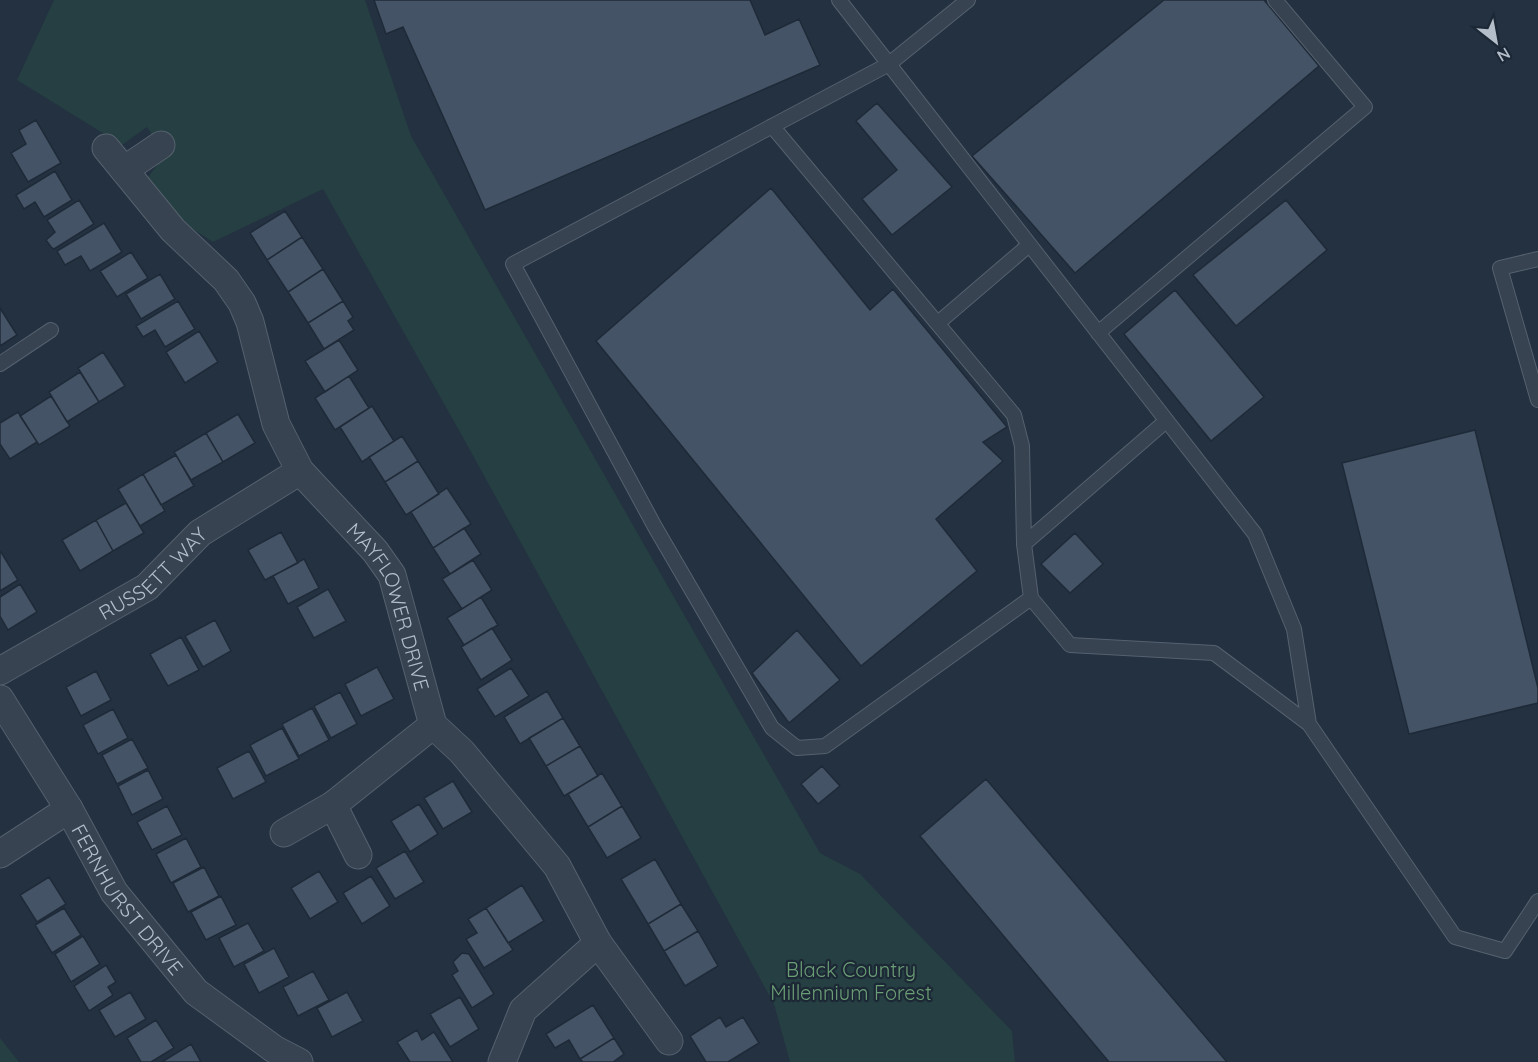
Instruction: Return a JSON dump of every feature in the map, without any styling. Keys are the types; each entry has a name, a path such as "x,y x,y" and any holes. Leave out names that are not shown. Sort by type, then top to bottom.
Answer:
{"street":[{"path":"124,170 161,145"},
{"name":"MAYFLOWER DRIVE","path":"106,148 173,230 226,280 242,303 250,322 276,424 300,471 375,551 392,575 433,725"},
{"name":"RUSSETT WAY","path":"0,671 147,586 200,533 300,471"},
{"name":"FERNHURST DRIVE","path":"0,699 69,809 114,892 196,992 274,1049 299,1062"},
{"path":"284,833 333,805 433,725 462,752 556,866 598,943 669,1041"},
{"path":"333,805 358,855"},
{"path":"0,854 69,809"},
{"path":"502,1062 523,1010 598,943"}],"lane":[{"path":"839,0 1255,534 1294,629 1309,724"},
{"path":"969,0 889,64 513,264 655,527 772,728 797,748 825,746 1031,598"},
{"path":"1098,333 1365,107 1275,0"},
{"path":"772,126 1014,415 1022,446 1024,544 1031,598 1070,645 1214,652 1309,724 1455,937 1505,951 1538,901"},
{"path":"938,323 1029,245"},
{"path":"1538,259 1500,268 1538,400"},
{"path":"0,364 51,330"},
{"path":"1024,544 1166,421"}],"green space":[{"name":"Black Country Millennium Forest","path":"54,0 365,0 411,136 820,853 860,874 1012,1031 1015,1062 790,1062 774,1004 465,441 323,189 213,242 193,229 159,199 153,189 148,177 165,155 147,127 122,145 17,80"},
{"path":"0,1038 19,1062 0,1062"}],"building":[{"path":"374,0 750,0 765,35 799,19 820,65 485,210 403,27 386,34"},
{"path":"1164,0 1264,0 1319,66 1075,273 972,156"},
{"path":"877,103 952,187 892,235 862,199 897,170 856,121"},
{"path":"36,120 61,163 28,182 11,153 26,144 19,130"},
{"path":"55,171 72,200 44,217 35,202 24,209 16,195"},
{"path":"771,188 870,310 893,289 1007,427 983,442 1003,461 936,519 977,571 861,666 596,341"},
{"path":"79,200 94,224 54,249 46,240 55,232 47,220"},
{"path":"1286,200 1327,250 1236,326 1193,275"},
{"path":"285,211 302,237 267,260 250,233"},
{"path":"104,223 122,252 90,271 81,256 65,265 57,251"},
{"path":"302,237 323,269 288,292 267,260"},
{"path":"131,252 148,278 117,297 100,271"},
{"path":"323,269 343,301 308,323 288,292"},
{"path":"160,274 175,299 141,319 126,294"},
{"path":"1175,290 1264,397 1211,441 1124,334"},
{"path":"178,301 195,329 165,347 155,330 143,337 136,326"},
{"path":"343,301 353,317 348,321 354,330 324,349 308,323"},
{"path":"0,308 17,335 0,346"},
{"path":"199,331 218,362 185,383 166,352"},
{"path":"339,340 358,370 325,392 305,361"},
{"path":"103,352 125,386 99,402 78,368"},
{"path":"80,372 99,402 67,422 49,392"},
{"path":"349,376 369,408 335,430 315,398"},
{"path":"51,396 70,426 39,445 20,416"},
{"path":"372,406 394,441 362,462 340,427"},
{"path":"18,412 37,442 10,459 0,444 0,423"},
{"path":"238,414 255,443 223,462 206,433"},
{"path":"1475,430 1538,688 1538,703 1409,734 1342,463"},
{"path":"206,433 223,462 191,480 174,452"},
{"path":"402,436 418,461 385,482 369,457"},
{"path":"176,455 194,486 161,505 143,474"},
{"path":"418,461 439,494 406,515 385,482"},
{"path":"143,474 165,511 140,526 118,489"},
{"path":"447,488 471,524 433,548 411,512"},
{"path":"126,503 144,533 113,551 96,520"},
{"path":"96,520 113,551 80,571 62,540"},
{"path":"464,528 481,554 450,574 433,548"},
{"path":"281,532 298,563 265,580 248,550"},
{"path":"1075,533 1103,564 1070,593 1041,564"},
{"path":"0,553 18,580 0,591"},
{"path":"304,559 319,588 288,604 273,576"},
{"path":"473,560 492,590 462,609 442,579"},
{"path":"20,584 37,612 8,630 0,616 0,597"},
{"path":"328,589 346,621 314,638 297,607"},
{"path":"481,597 498,625 464,645 447,618"},
{"path":"215,620 231,651 203,667 185,636"},
{"path":"492,628 512,660 481,680 461,647"},
{"path":"797,630 840,680 789,723 752,673"},
{"path":"181,637 199,670 168,686 150,654"},
{"path":"377,667 394,699 361,716 345,684"},
{"path":"511,668 529,696 495,717 477,689"},
{"path":"96,671 111,700 81,716 66,687"},
{"path":"547,691 563,718 520,744 504,717"},
{"path":"340,692 357,724 331,738 314,706"},
{"path":"312,708 329,740 299,756 282,724"},
{"path":"113,709 128,738 98,754 83,725"},
{"path":"563,718 580,746 546,766 529,738"},
{"path":"282,728 299,759 266,776 250,745"},
{"path":"132,739 148,768 117,784 102,755"},
{"path":"580,746 598,776 564,796 546,766"},
{"path":"249,751 266,782 233,799 217,768"},
{"path":"822,766 840,786 818,804 801,784"},
{"path":"148,770 163,799 132,815 118,786"},
{"path":"602,773 622,806 588,827 568,794"},
{"path":"986,779 1227,1062 1109,1062 920,836"},
{"path":"453,781 472,812 443,829 424,798"},
{"path":"419,804 438,834 410,852 391,821"},
{"path":"167,806 182,835 152,850 137,822"},
{"path":"622,806 641,838 607,858 588,827"},
{"path":"186,838 201,867 171,883 156,854"},
{"path":"405,851 424,882 395,899 376,868"},
{"path":"655,859 681,904 648,924 621,879"},
{"path":"204,867 219,896 188,912 173,883"},
{"path":"319,871 338,902 310,919 291,888"},
{"path":"371,876 390,906 362,924 343,893"},
{"path":"49,877 66,904 37,922 20,895"},
{"path":"522,885 544,921 508,943 486,908"},
{"path":"221,896 236,925 206,940 191,912"},
{"path":"681,904 698,931 664,951 648,924"},
{"path":"64,908 81,935 52,953 35,925"},
{"path":"486,908 513,950 484,968 466,939 477,933 468,919"},
{"path":"248,923 264,951 234,967 219,938"},
{"path":"698,931 718,966 685,986 664,951"},
{"path":"83,936 100,964 71,982 55,954"},
{"path":"274,948 289,977 259,993 244,964"},
{"path":"462,953 469,954 494,994 472,1008 452,975 458,971 453,962"},
{"path":"106,965 116,982 108,987 113,995 89,1011 74,986"},
{"path":"313,971 329,1000 298,1016 283,987"},
{"path":"130,992 146,1019 115,1037 99,1010"},
{"path":"347,992 363,1021 332,1037 317,1008"},
{"path":"460,997 479,1029 450,1047 430,1014"},
{"path":"593,1005 614,1038 580,1059 569,1040 555,1048 546,1034"},
{"path":"720,1017 726,1027 743,1017 759,1043 728,1062 706,1062 690,1036"},
{"path":"156,1020 174,1048 151,1062 141,1062 127,1038"},
{"path":"417,1030 422,1040 434,1032 453,1062 410,1062 397,1042"},
{"path":"614,1038 624,1054 613,1062 583,1062 580,1059"},
{"path":"191,1044 201,1062 162,1062"}]}
